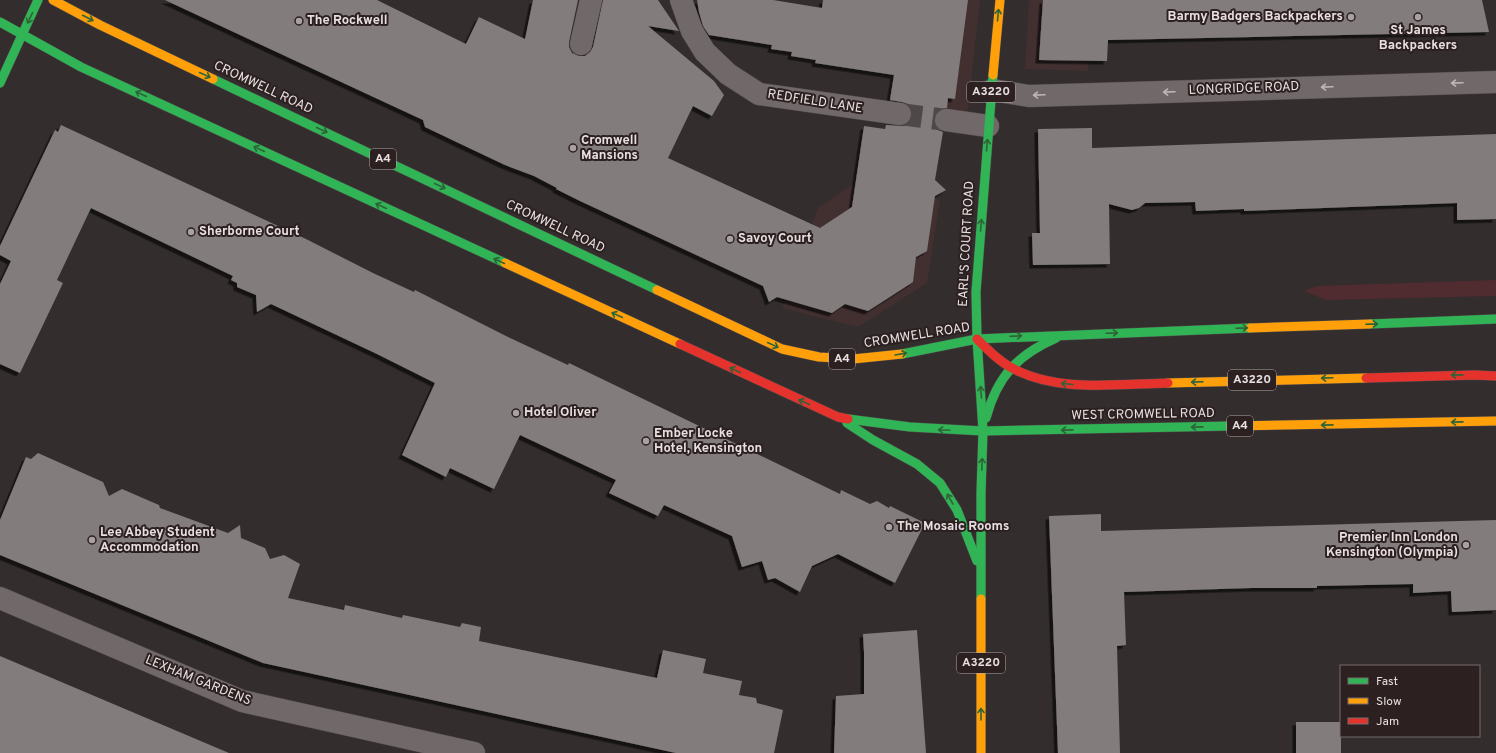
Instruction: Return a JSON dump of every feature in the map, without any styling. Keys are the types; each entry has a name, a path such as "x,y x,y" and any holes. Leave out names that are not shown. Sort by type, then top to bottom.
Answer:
{"main road":[{"path":"0,83 38,0"},
{"name":"CROMWELL ROAD","path":"53,0 100,25 782,349 819,357 854,359 895,355 977,339 1073,334"},
{"name":"EARL'S COURT ROAD","path":"981,753 981,493 983,431 977,339 976,292 988,126 1000,0"},
{"name":"A4","path":"0,22 81,67 838,417 873,440 910,459 941,484 960,516 982,574"},
{"name":"A4","path":"838,417 902,427 983,431 987,413 995,391 1011,368 1027,352 1042,344 1073,334 1496,319"},
{"name":"A3220","path":"977,339 987,350 1011,368 1025,376 1043,381 1080,385 1361,377 1496,376"},
{"name":"WEST CROMWELL ROAD","path":"983,431 1496,421"}],"street":[{"path":"581,44 591,0"},
{"name":"REDFIELD LANE","path":"681,0 692,31 705,52 728,74 759,94 900,114"},
{"name":"LONGRIDGE ROAD","path":"992,90 1029,96 1496,82"},
{"path":"946,120 988,126"},
{"name":"LEXHAM GARDENS","path":"0,598 242,701 474,753"}],"shaded area":[{"path":"877,0 980,0 967,117 887,103 905,4"},
{"path":"1029,0 1091,0 1088,71 1025,69"},
{"path":"852,185 940,200 927,283 858,327 782,308 818,208"},
{"path":"1496,280 1496,296 1326,300 1304,291 1317,286"}],"building":[{"path":"165,0 377,0 466,44 479,17 525,39 533,0 578,0 569,47 572,53 579,56 585,56 593,47 603,0 658,0 679,31 648,26 714,81 724,95 712,116 693,106 668,158 820,228 852,207 864,126 885,129 886,125 904,126 910,121 912,115 908,104 890,100 894,75 815,63 816,60 791,56 792,52 771,49 772,45 709,35 703,26 697,0 773,0 822,8 823,0 968,0 955,99 948,98 947,108 936,112 934,119 938,130 943,132 935,180 946,190 935,196 927,251 916,257 913,282 868,311 845,304 832,313 777,297 769,302 763,286 580,201 534,176 505,165 425,127 423,120"},
{"path":"1043,0 1482,0 1489,32 1108,40 1107,61 1039,60"},
{"path":"61,125 306,239 373,273 414,292 415,290 506,336 568,365 569,363 840,494 841,490 870,504 877,501 889,508 890,506 925,523 895,583 838,554 812,566 800,592 775,578 768,580 762,561 742,567 732,536 664,505 658,516 609,493 616,480 520,435 494,489 450,468 446,477 402,455 435,383 271,304 257,312 256,295 237,287 237,283 231,280 233,276 91,208 57,280 63,283 20,373 0,364 0,284 11,261 0,255 0,246 55,130 58,132"},
{"path":"1092,128 1092,148 1496,134 1496,219 1457,220 1457,203 1244,211 1244,209 1196,211 1195,202 1145,203 1139,208 1132,210 1109,204 1110,264 1033,265 1032,233 1040,233 1038,129"},
{"path":"38,453 103,482 109,496 122,489 159,505 160,508 228,533 240,525 241,538 265,548 270,559 284,555 300,564 288,598 344,610 345,605 402,618 403,615 460,627 462,623 481,627 479,641 657,678 663,650 706,659 703,673 742,681 739,695 756,698 757,703 783,710 774,753 676,753 263,663 0,555 0,520 26,457 31,459"},
{"path":"1101,514 1101,531 1496,520 1496,610 1452,612 1451,591 1413,593 1413,584 1317,586 1317,588 1251,588 1124,592 1126,645 1117,646 1120,753 1058,753 1049,516"},
{"path":"917,630 926,753 834,753 836,696 864,694 863,634"},
{"path":"0,656 229,753 0,753"},
{"path":"1296,722 1340,722 1341,753 1296,753"}],"tunnel":[{"path":"900,114 946,120"}],"traffic: fast":[{"path":"0,83 38,0"},
{"path":"0,22 81,67 505,263"},
{"path":"981,599 981,493 983,431 977,339 976,292 993,75"},
{"path":"213,79 657,290"},
{"path":"1370,324 1496,319"},
{"path":"902,354 977,339 1250,328"},
{"path":"986,418 996,391 1010,369 1030,352 1056,338"},
{"path":"848,419 910,427 983,431 1231,426"},
{"path":"847,423 873,440 917,464 940,483 957,510 977,561"}],"traffic: slow":[{"path":"53,0 100,25 213,79"},
{"path":"993,75 1000,0"},
{"path":"505,263 680,344"},
{"path":"657,290 782,349 819,357 853,359 902,354"},
{"path":"1250,328 1370,324"},
{"path":"1168,383 1366,378"},
{"path":"1231,426 1496,421"},
{"path":"981,599 981,753"}],"traffic: jam":[{"path":"977,339 994,355 1012,368 1030,376 1048,381 1088,385 1168,383"},
{"path":"680,344 838,417 848,419"},
{"path":"1366,378 1475,375 1496,376"}],"place":[{"name":"Barmy Badgers Backpackers","path":"1351,17"},
{"name":"St James Backpackers","path":"1418,17"},
{"name":"The Rockwell","path":"299,21"},
{"name":"Cromwell Mansions","path":"573,148"},
{"name":"Sherborne Court","path":"191,232"},
{"name":"Savoy Court","path":"730,239"},
{"name":"Hotel Oliver","path":"516,413"},
{"name":"Ember Locke Hotel, Kensington","path":"646,441"},
{"name":"The Mosaic Rooms","path":"889,527"},
{"name":"Lee Abbey Student Accommodation","path":"92,540"},
{"name":"Premier Inn London Kensington (Olympia)","path":"1466,545"}]}
